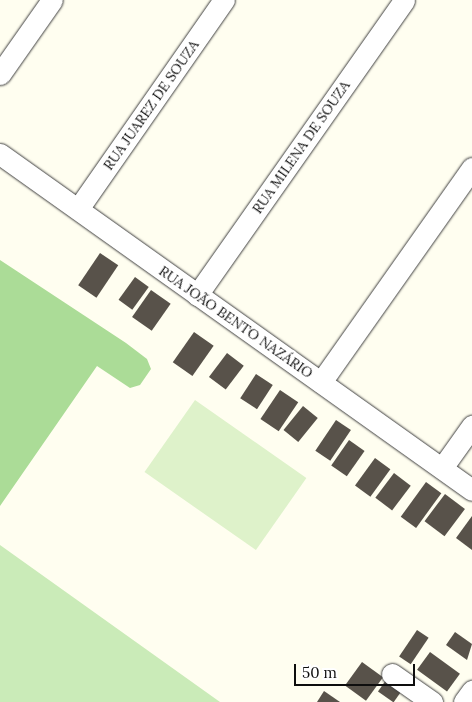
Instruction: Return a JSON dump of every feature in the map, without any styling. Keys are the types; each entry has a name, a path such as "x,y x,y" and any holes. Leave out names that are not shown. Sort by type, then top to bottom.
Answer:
{"street":[{"path":"0,74 52,0"},
{"name":"RUA JUAREZ DE SOUZA","path":"78,210 224,0"},
{"name":"RUA MILENA DE SOUZA","path":"197,295 404,0"},
{"name":"RUA JOÃO BENTO NAZÁRIO","path":"0,154 472,490"},
{"path":"321,382 472,168"},
{"path":"442,468 472,426"},
{"path":"392,674 432,702"},
{"path":"464,702 472,691"}],"green space":[{"path":"0,260 126,343 147,359 151,369 140,385 130,388 97,366 0,506"},
{"path":"195,400 306,478 256,550 145,472"},
{"path":"0,545 220,702 0,702"}],"building":[{"path":"100,253 118,265 96,298 78,285"},
{"path":"135,277 149,287 132,310 119,300"},
{"path":"151,290 171,304 152,331 132,317"},
{"path":"194,332 214,346 192,376 173,362"},
{"path":"227,353 244,366 226,390 209,377"},
{"path":"256,374 273,385 257,409 240,398"},
{"path":"280,390 298,402 279,431 260,419"},
{"path":"303,406 318,418 298,442 283,430"},
{"path":"336,420 351,430 330,461 315,451"},
{"path":"349,440 365,451 347,476 331,465"},
{"path":"375,458 390,469 370,497 355,486"},
{"path":"394,473 411,486 392,510 375,498"},
{"path":"426,482 441,493 416,528 401,517"},
{"path":"445,494 465,509 445,536 425,521"},
{"path":"472,516 472,550 456,538"},
{"path":"417,630 429,638 411,664 399,657"},
{"path":"455,632 472,644 467,660 446,645"},
{"path":"430,652 460,674 447,692 417,670"},
{"path":"362,662 383,677 366,701 345,685"},
{"path":"386,680 402,691 394,702 378,691"},
{"path":"324,691 340,702 317,702"}]}
